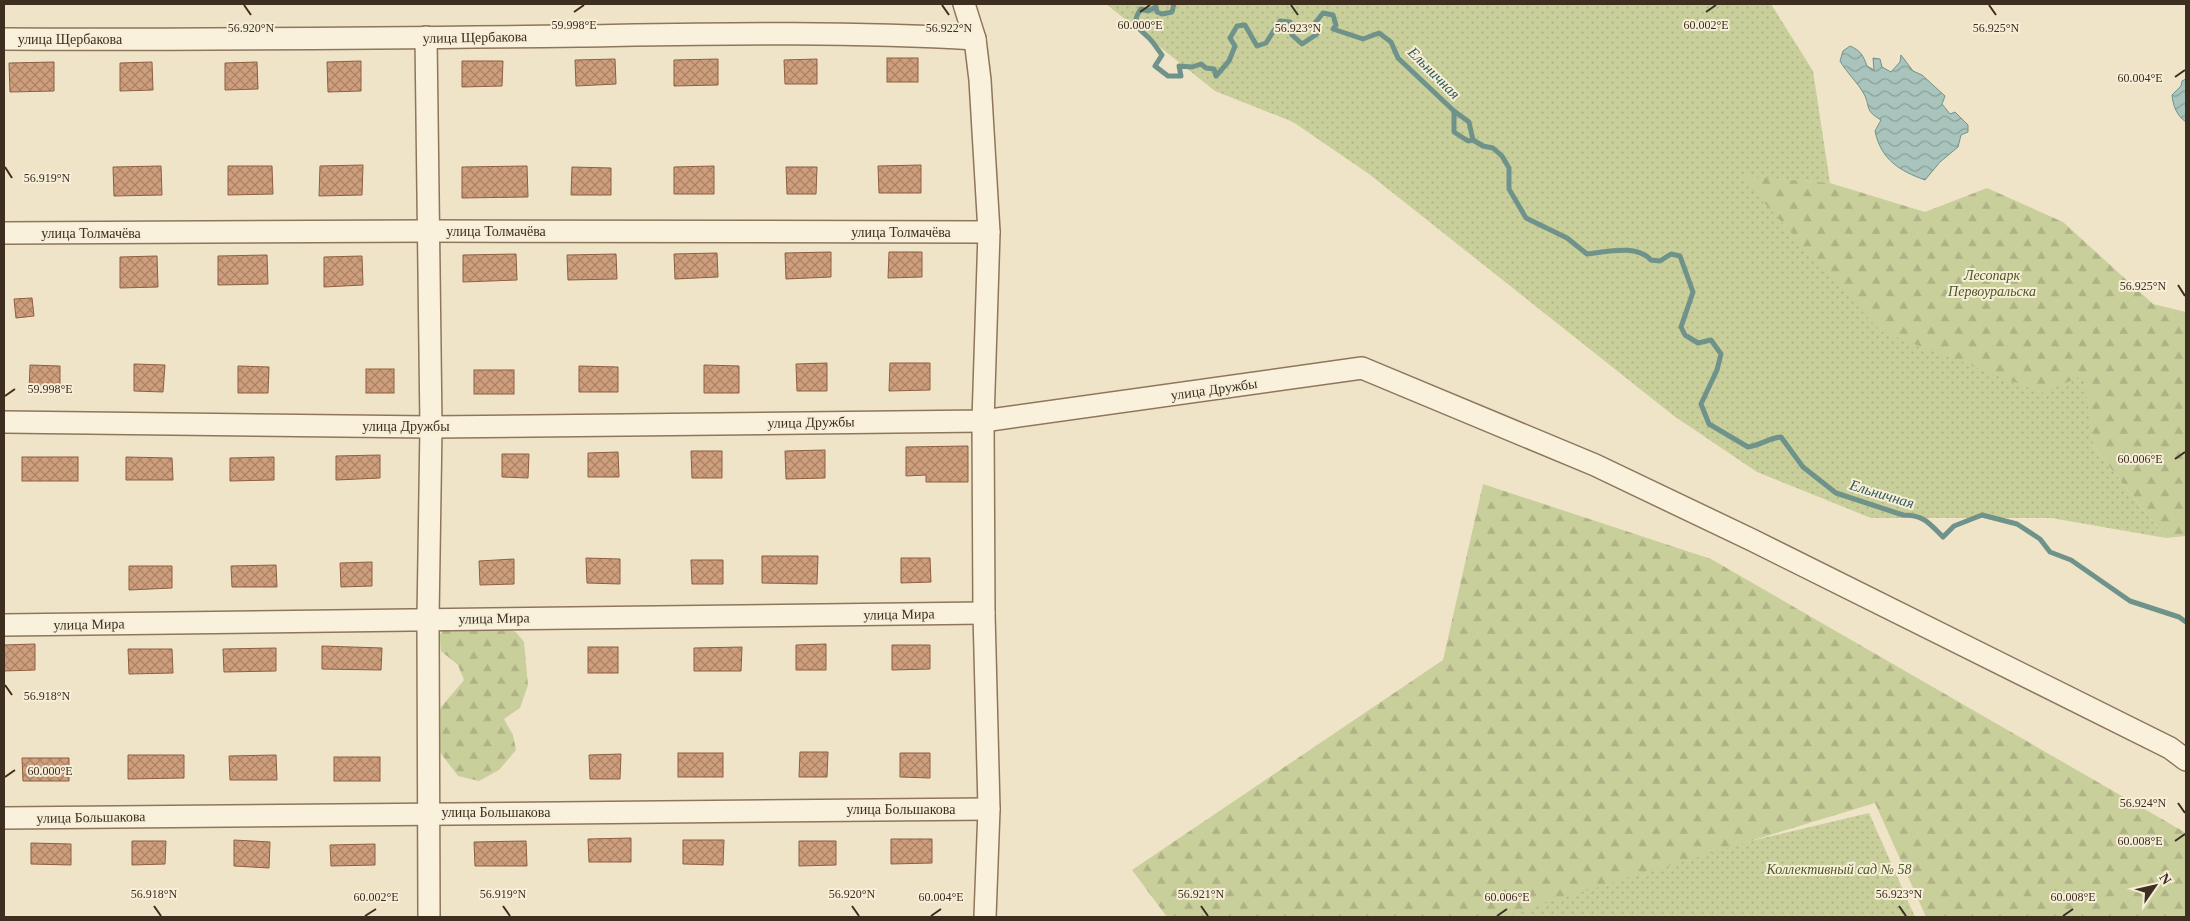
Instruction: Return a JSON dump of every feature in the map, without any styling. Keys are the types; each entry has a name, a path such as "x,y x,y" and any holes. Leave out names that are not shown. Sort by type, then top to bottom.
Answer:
{"street":[{"path":"964,4 975,38 980,80 989,232 983,421 984,613 989,809 985,917"},
{"name":"улица Щербакова","path":"4,39 165,40 916,35 975,38"},
{"path":"426,37 431,426 428,619 429,917"},
{"name":"улица Толмачёва","path":"4,233 428,231 989,232"},
{"name":"улица Дружбы","path":"4,422 431,426 983,421 1362,368 1595,465 1752,540 2170,748 2186,760"},
{"name":"улица Мира","path":"4,625 984,613"},
{"name":"улица Большакова","path":"4,818 989,809"}],"green space":[{"path":"1106,4 1771,4 1813,71 1830,183 1741,177 2085,375 2094,447 2166,538 2051,518 1871,518 1757,472 1674,416 1369,174 1293,122 1215,91"},
{"name":"Лесопарк Первоуральска","path":"1740,176 1830,183 1925,212 1987,188 2063,222 2153,304 2186,312 2186,536 2166,538 2094,447 2084,375 2043,393 1880,331"},
{"path":"1483,484 1711,559 2186,833 2186,917 1926,917 1875,803 1510,914 1481,917 1167,917 1132,870 1443,660"},
{"path":"500,626 516,632 524,642 528,685 520,708 504,719 513,735 516,750 499,770 479,781 458,776 436,747 435,722 441,707 464,680 458,665 441,651 440,635 445,627"},
{"name":"Коллективный сад № 58","path":"1869,813 1915,917 1427,917"}],"water":[{"path":"1850,46 1859,51 1867,66 1874,70 1873,58 1880,59 1882,67 1891,72 1900,62 1901,55 1913,71 1922,75 1945,96 1942,104 1950,114 1955,112 1968,125 1968,132 1961,135 1958,147 1940,162 1925,180 1907,173 1893,163 1882,150 1875,131 1881,120 1870,111 1864,94 1840,61 1843,51"},
{"path":"2186,79 2186,122 2176,110 2172,95 2181,86 2182,81"}],"building":[{"path":"887,58 918,58 918,82 887,82"},
{"path":"615,59 616,84 576,86 575,60"},
{"path":"718,59 718,85 674,86 674,60"},
{"path":"817,59 817,84 785,84 784,60"},
{"path":"361,61 361,91 328,92 327,62"},
{"path":"462,61 503,61 502,86 462,87"},
{"path":"54,62 54,91 10,92 9,63"},
{"path":"152,62 153,90 120,91 120,63"},
{"path":"257,62 258,89 225,90 225,63"},
{"path":"363,165 362,195 319,196 320,166"},
{"path":"921,165 921,193 879,193 878,166"},
{"path":"161,166 162,195 114,196 113,167"},
{"path":"228,166 272,166 273,194 228,195"},
{"path":"527,166 528,197 462,198 462,167"},
{"path":"714,166 714,194 674,194 674,167"},
{"path":"572,167 611,168 611,195 571,195"},
{"path":"786,167 817,167 816,194 787,194"},
{"path":"831,252 831,277 786,279 785,253"},
{"path":"889,252 922,252 922,277 888,278"},
{"path":"717,253 718,277 675,279 674,254"},
{"path":"516,254 517,280 463,282 463,255"},
{"path":"616,254 617,279 568,280 567,255"},
{"path":"267,255 268,284 218,285 218,256"},
{"path":"157,256 158,287 120,288 120,257"},
{"path":"362,256 363,285 324,287 324,257"},
{"path":"32,298 34,316 16,318 14,299"},
{"path":"827,363 827,391 797,391 796,364"},
{"path":"890,363 930,363 930,390 889,391"},
{"path":"134,364 165,365 163,392 134,391"},
{"path":"30,365 60,366 60,393 29,392"},
{"path":"704,365 739,366 739,393 704,393"},
{"path":"238,366 269,367 268,393 238,393"},
{"path":"579,366 618,367 618,392 579,392"},
{"path":"366,369 394,369 394,393 366,393"},
{"path":"474,370 514,370 514,394 474,394"},
{"path":"968,446 968,482 926,482 926,475 906,476 906,447"},
{"path":"825,450 825,478 786,479 785,451"},
{"path":"691,451 722,451 722,478 692,478"},
{"path":"618,452 619,477 588,477 588,453"},
{"path":"502,454 529,454 528,478 502,477"},
{"path":"380,455 380,478 336,480 336,456"},
{"path":"22,457 78,457 78,481 22,481"},
{"path":"126,457 172,458 173,480 126,480"},
{"path":"274,457 274,480 230,481 230,458"},
{"path":"762,556 818,556 817,584 762,583"},
{"path":"586,558 620,559 620,584 587,583"},
{"path":"901,558 930,558 931,582 901,583"},
{"path":"514,559 514,584 480,585 479,561"},
{"path":"691,560 723,560 723,584 692,584"},
{"path":"372,562 372,586 341,587 340,563"},
{"path":"276,565 277,587 232,587 231,566"},
{"path":"129,566 172,566 172,588 129,590"},
{"path":"35,644 35,670 4,671 4,645"},
{"path":"826,644 826,670 796,670 796,645"},
{"path":"892,645 930,645 930,669 892,670"},
{"path":"322,646 382,648 381,670 322,669"},
{"path":"588,647 618,647 618,673 588,673"},
{"path":"742,647 741,671 694,671 694,648"},
{"path":"276,648 276,671 224,672 223,649"},
{"path":"128,649 172,649 173,673 129,674"},
{"path":"800,752 828,752 827,777 799,777"},
{"path":"678,753 723,753 723,777 678,777"},
{"path":"900,753 930,753 930,778 900,777"},
{"path":"621,754 620,779 590,779 589,755"},
{"path":"128,755 184,755 184,778 128,779"},
{"path":"276,755 277,780 230,780 229,756"},
{"path":"334,757 380,757 380,781 334,781"},
{"path":"22,758 69,758 69,781 23,781"},
{"path":"631,838 631,862 589,862 588,839"},
{"path":"891,839 932,839 932,863 891,864"},
{"path":"234,840 270,842 269,868 234,866"},
{"path":"683,840 724,840 723,865 683,864"},
{"path":"132,841 166,841 165,864 132,865"},
{"path":"526,841 527,866 475,866 474,842"},
{"path":"799,841 836,841 836,865 799,866"},
{"path":"31,843 71,844 71,865 31,864"},
{"path":"375,844 375,865 331,866 330,845"}],"waterway":[{"name":"Ельничная","path":"1174,4 1172,12 1162,14 1157,12 1156,7 1148,11 1141,9 1136,18 1139,28 1162,55 1155,66 1168,76 1181,76 1179,66 1192,67 1201,64 1206,68 1214,69 1216,76 1229,61 1235,46 1230,38 1237,26 1245,25 1257,46 1266,43 1280,21 1290,22 1292,35 1302,44 1317,34 1315,23 1323,13 1333,15 1336,25 1333,29 1363,39 1379,33 1391,42 1398,58 1454,111 1454,132 1468,141 1473,140 1483,146 1493,148 1502,156 1509,168 1509,189 1526,218 1567,238 1587,254 1621,250 1637,252 1651,260 1660,261 1671,254 1680,256 1693,292 1681,327 1685,335 1698,343 1711,340 1721,354 1717,370 1701,404 1709,424 1748,447 1781,437 1803,467 1836,493 1903,515 1921,518 1943,537 1954,526 1982,515 2017,524 2040,539 2050,552 2071,560 2130,601 2179,617 2186,622"},
{"path":"1454,111 1469,122 1473,140"}]}
